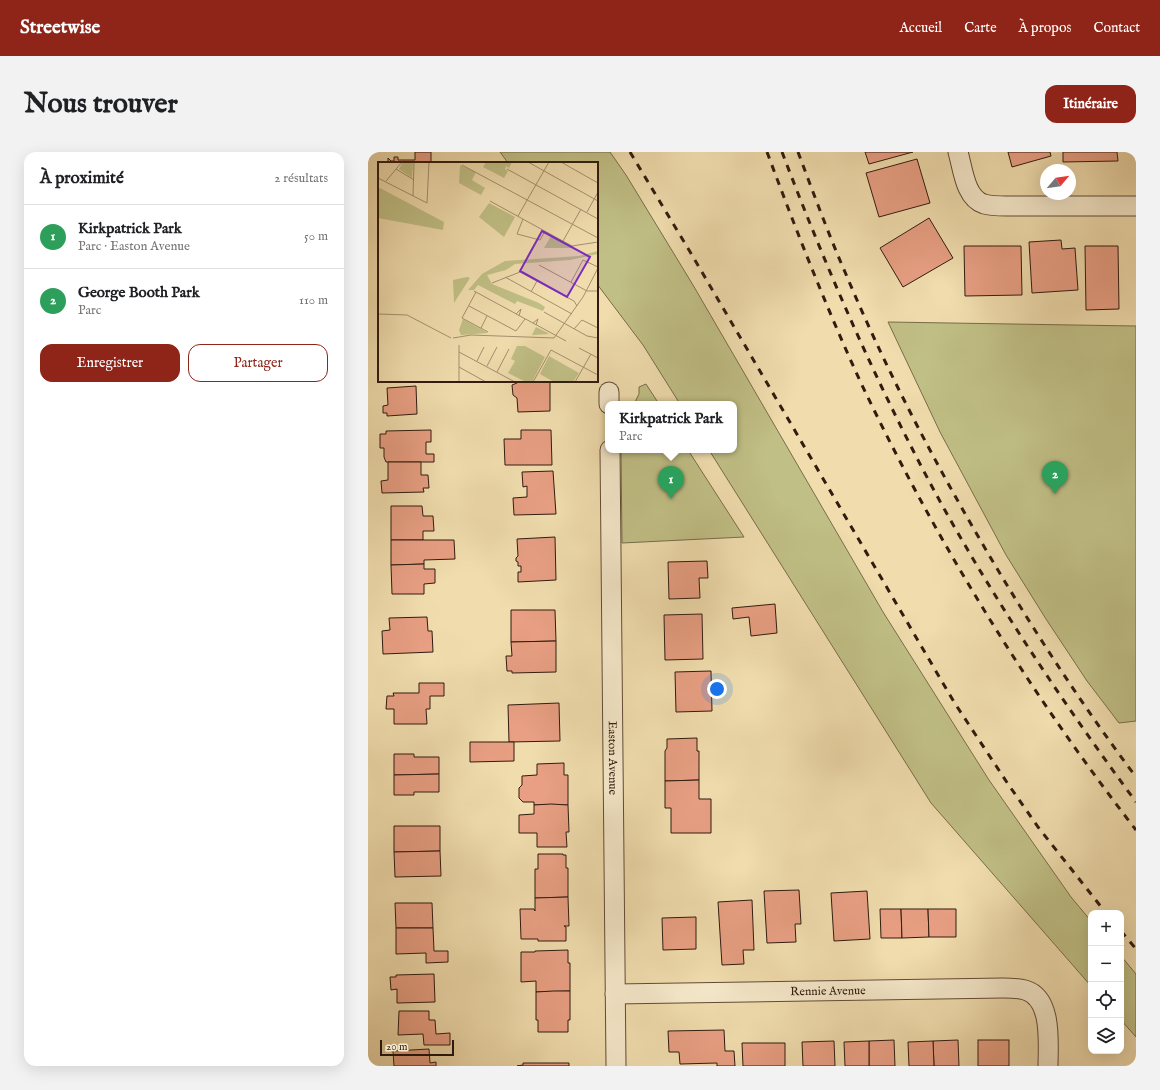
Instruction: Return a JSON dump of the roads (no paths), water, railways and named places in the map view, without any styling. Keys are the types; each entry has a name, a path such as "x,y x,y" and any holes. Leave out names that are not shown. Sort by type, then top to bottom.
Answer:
{"street":[{"path":"958,152 973,197 985,204 1006,206 1136,206"},
{"name":"Easton Avenue","path":"610,453 616,1066"},
{"name":"Rennie Avenue","path":"615,994 1003,988 1026,990 1037,998 1046,1013 1048,1066"}],"railway":[{"path":"630,152 954,702 1038,827 1104,910"},
{"path":"767,152 812,268 848,354 890,442 921,500 986,614 1022,670 1058,724 1136,830"},
{"path":"782,152 836,287 856,332 897,419 942,505 964,544 1034,657 1136,802"},
{"path":"798,152 833,242 881,354 943,474 987,552 1040,638 1071,685 1136,777"},
{"path":"1124,935 1136,949"}],"place":[{"name":"George Booth Park","path":"1055,494"},
{"name":"Kirkpatrick Park","path":"671,499"}]}
